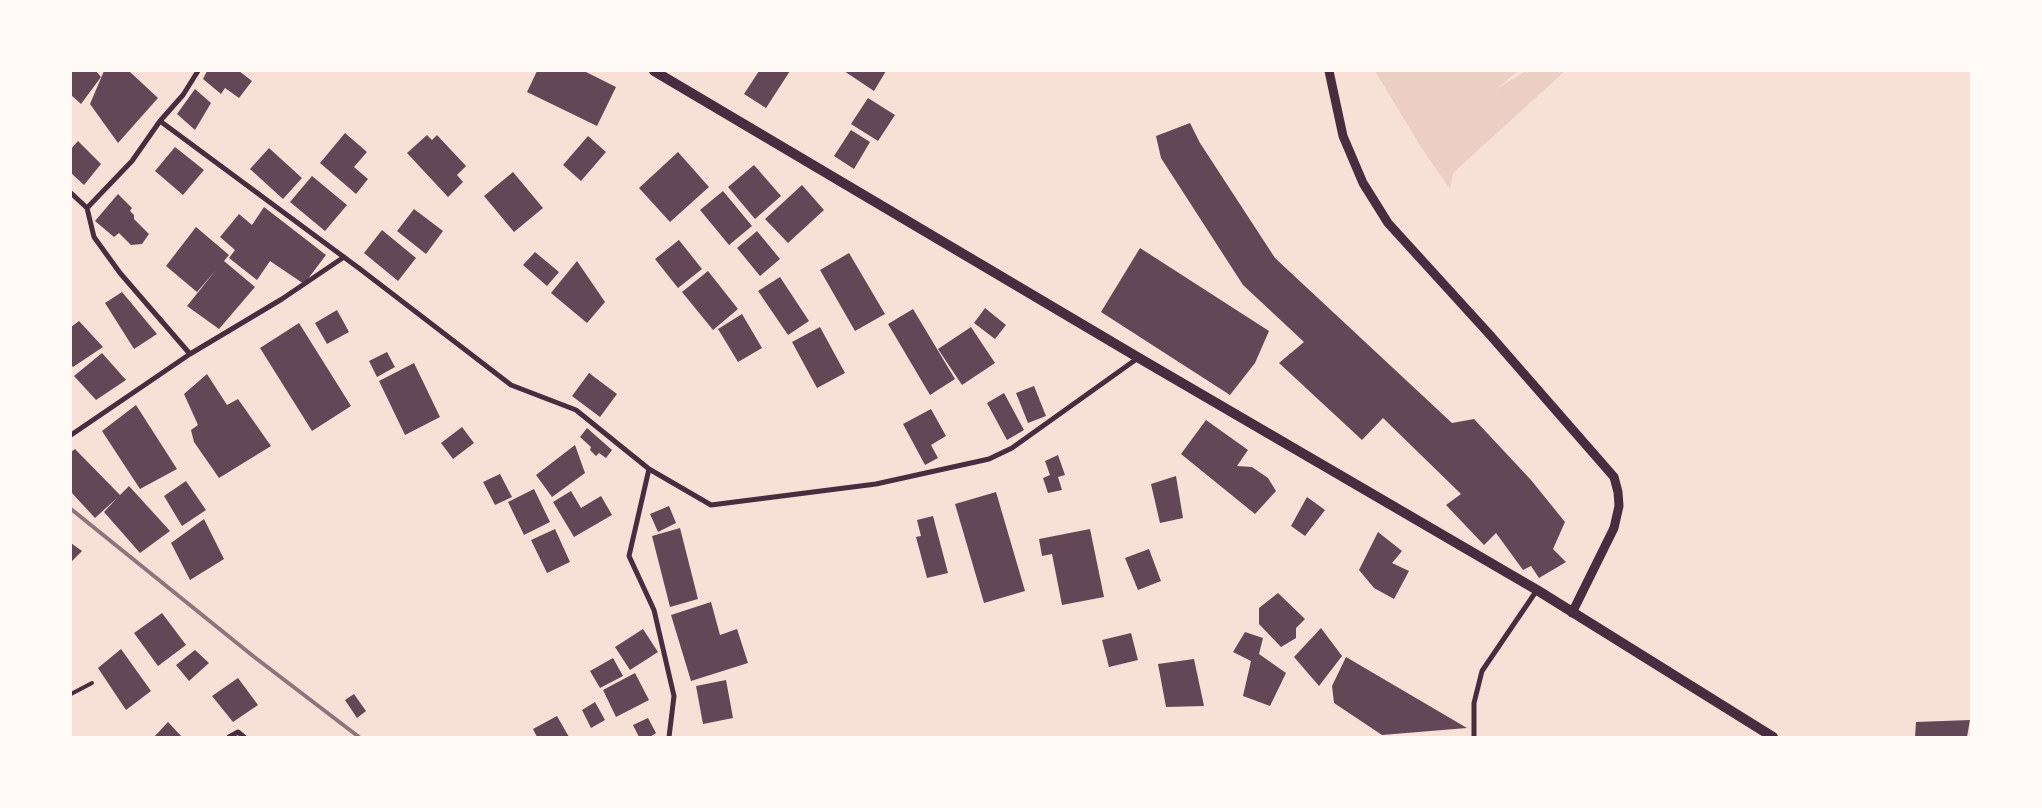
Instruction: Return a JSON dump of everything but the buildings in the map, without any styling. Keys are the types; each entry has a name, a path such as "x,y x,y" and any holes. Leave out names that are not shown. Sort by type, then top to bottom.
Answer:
{"main road":[{"path":"654,71 1138,358 1537,590 1773,737"}],"street":[{"path":"87,208 132,161 160,121 183,95 198,71"},
{"path":"1329,71 1344,136 1363,183 1388,223 1490,335 1614,477 1619,506 1614,528 1572,613"},
{"path":"160,121 344,257 511,385 576,410 649,469 711,505 876,484 989,459 1012,448 1138,358"},
{"path":"71,193 87,208 94,237 120,273 190,354"},
{"path":"71,435 190,354 282,299 344,257"},
{"path":"649,469 629,556 654,610 674,696 669,737"},
{"path":"1474,737 1474,703 1482,670 1537,590"},
{"path":"229,737 238,732 244,737"}],"lane":[{"path":"71,694 92,683"}],"shaded area":[{"path":"1375,71 1518,71 1495,90 1526,71 1565,71 1453,173 1450,189 1421,147"}],"railway":[{"path":"71,509 253,656 359,737"}]}
